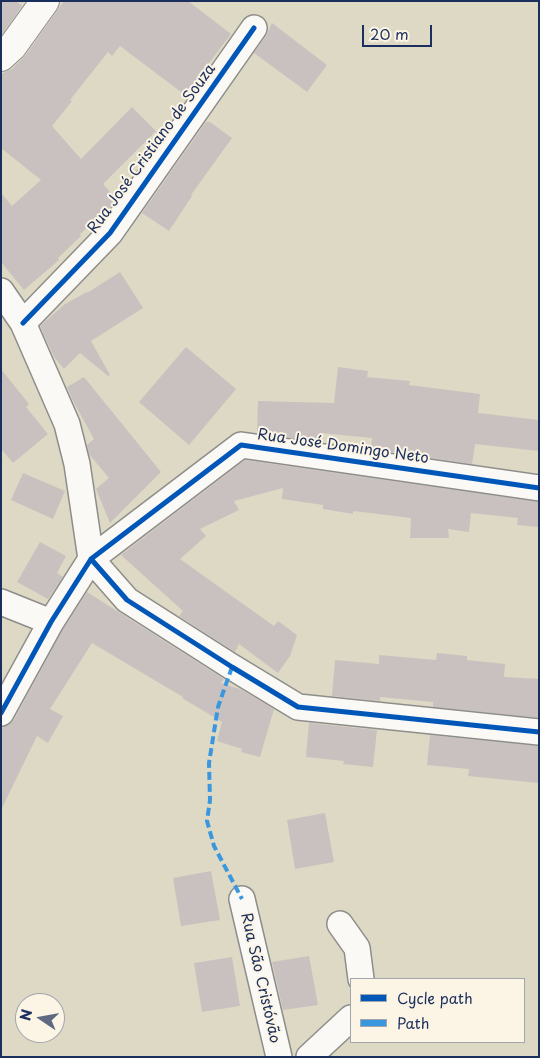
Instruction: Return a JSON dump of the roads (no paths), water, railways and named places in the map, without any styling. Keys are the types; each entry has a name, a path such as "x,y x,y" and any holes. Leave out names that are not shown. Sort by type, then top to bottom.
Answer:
{"street":[{"path":"1,58 12,47 45,1"},
{"name":"Rua José Cristiano de Souza","path":"23,323 110,233 254,28"},
{"path":"1,291 23,323 67,424 77,464 91,559 126,600 298,706 539,732"},
{"name":"Rua José Domingo Neto","path":"91,559 241,445 539,488"},
{"path":"1,714 51,622 91,559"},
{"path":"1,602 51,622"},
{"name":"Rua São Cristóvão","path":"242,899 279,1057"},
{"path":"340,924 357,948 361,978"},
{"path":"309,1057 350,1019"}]}
